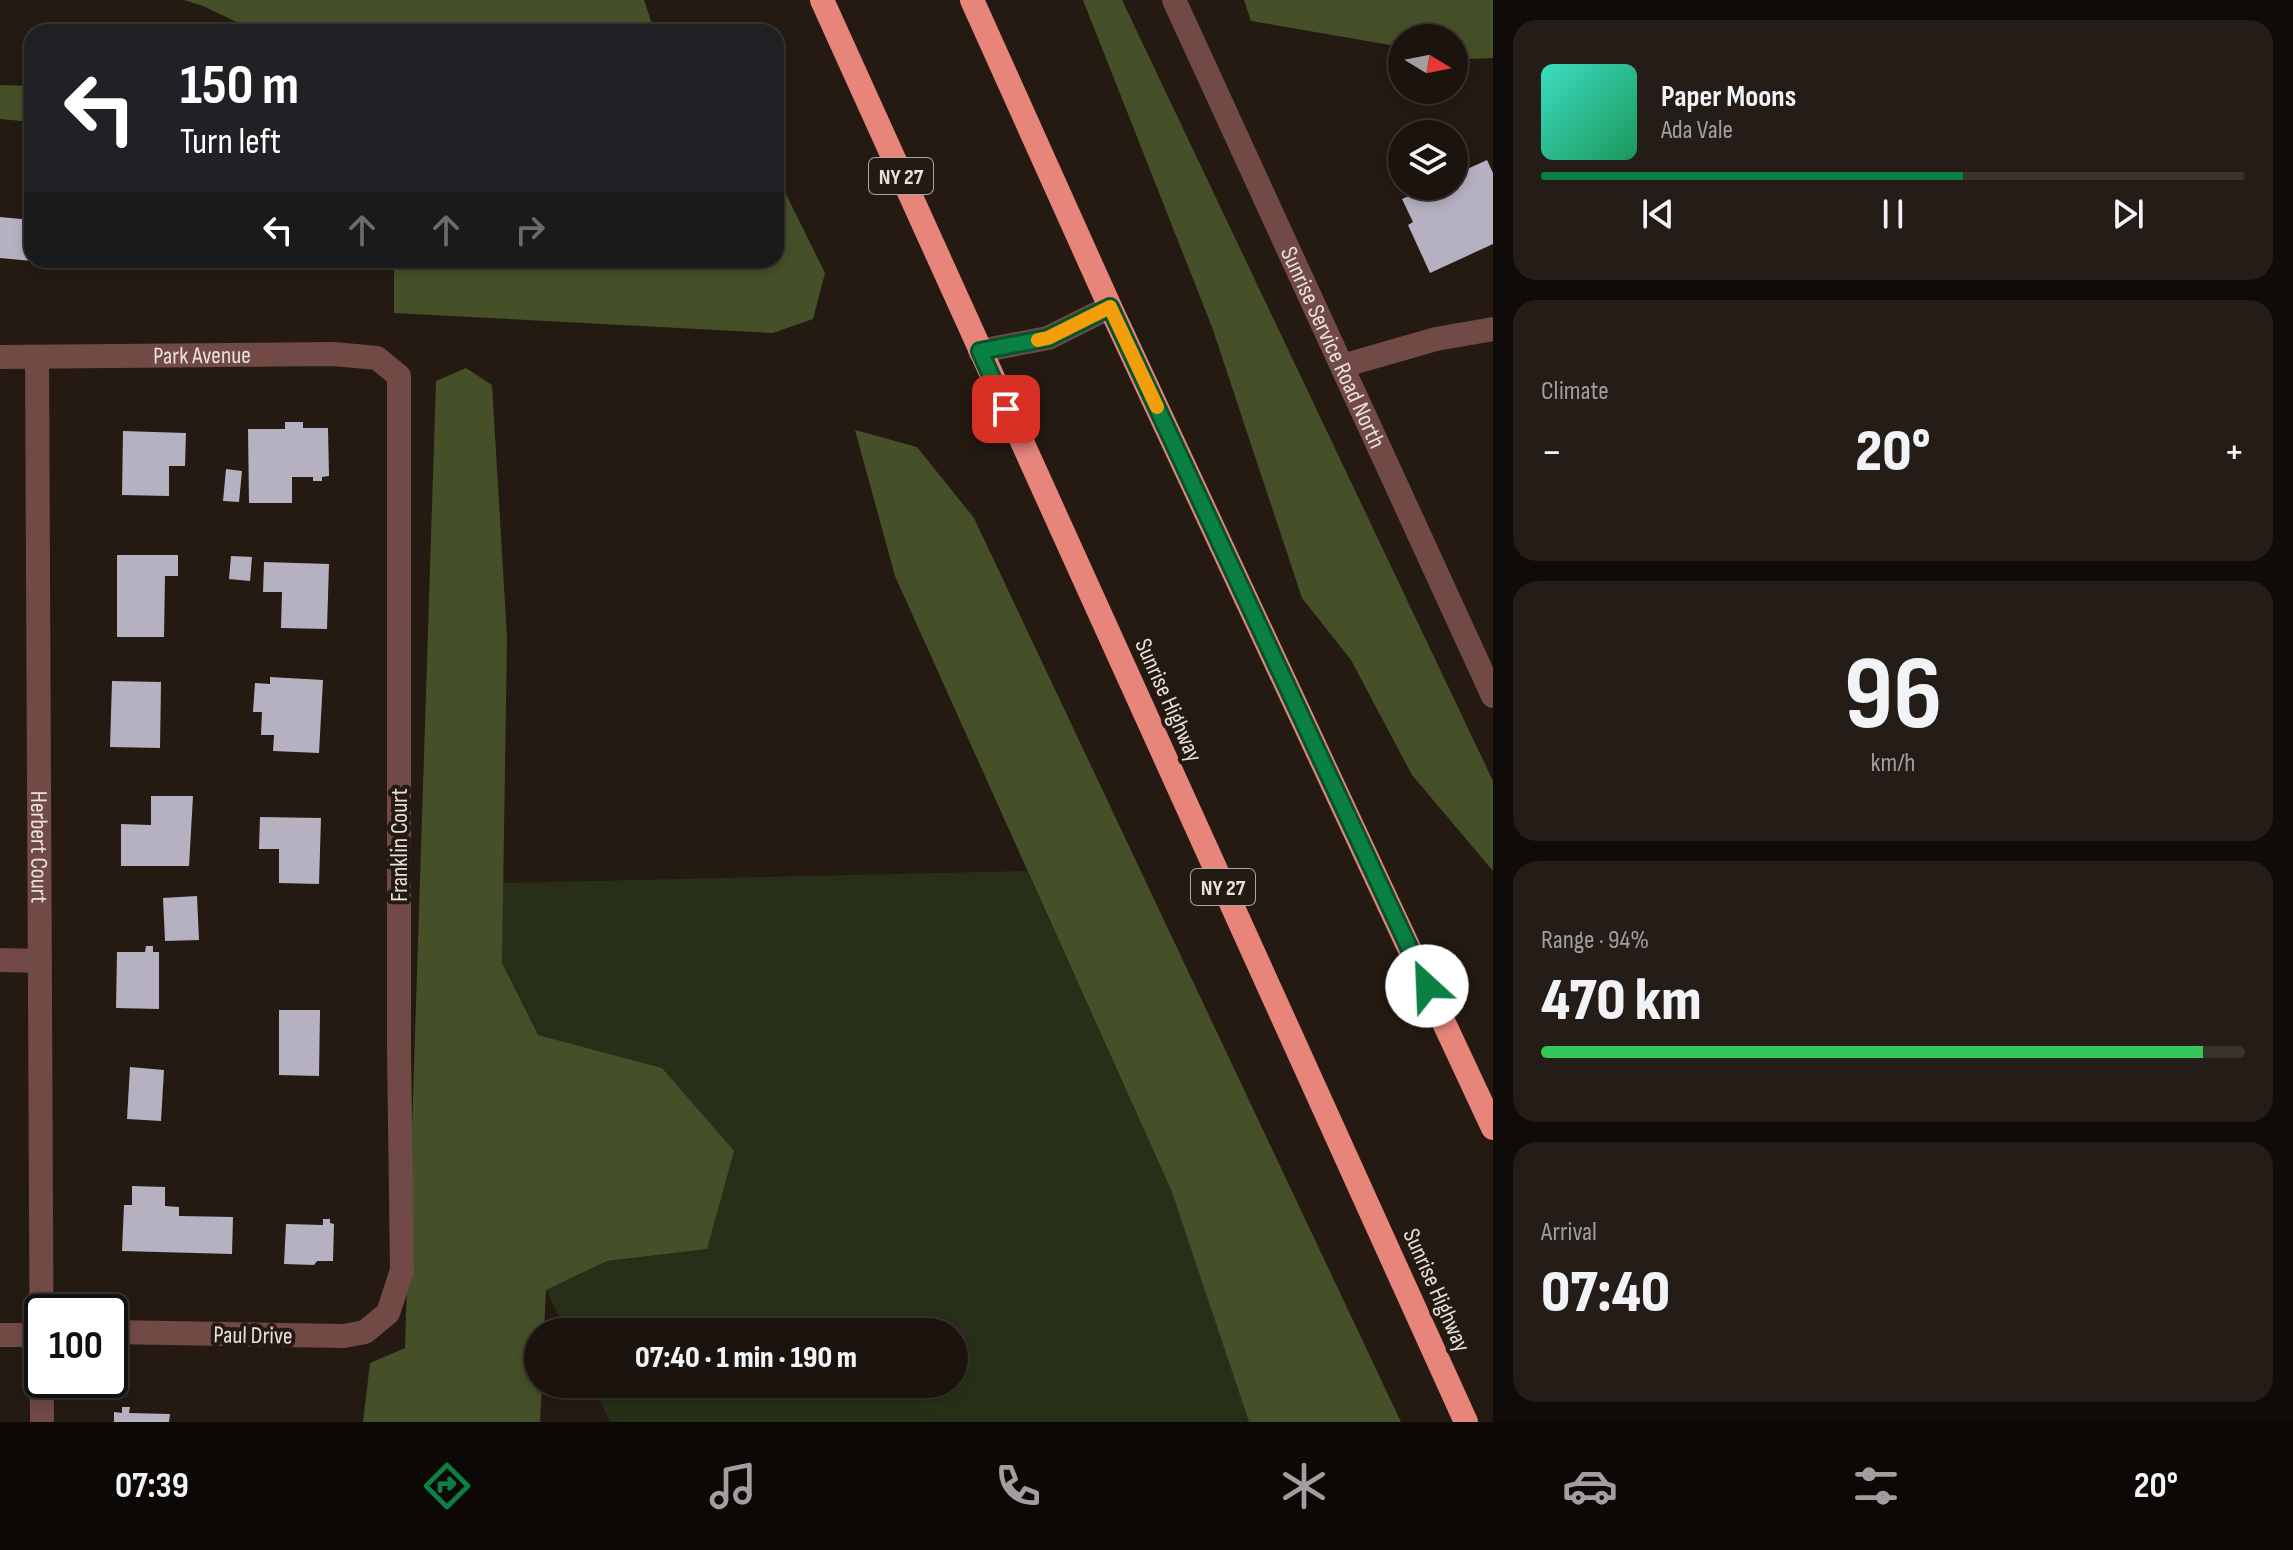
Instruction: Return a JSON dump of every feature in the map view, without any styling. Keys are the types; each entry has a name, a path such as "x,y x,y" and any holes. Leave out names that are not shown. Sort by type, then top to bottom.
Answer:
{"highway":[{"name":"Sunrise Highway","path":"822,0 1466,1422"},
{"path":"972,0 1110,307 1493,1128"}],"street":[{"name":"Sunrise Service Road North","path":"1174,0 1493,696"},
{"path":"980,351 1048,338 1110,307"},
{"path":"1342,366 1436,339 1493,329"},
{"name":"Park Avenue","path":"0,357 334,354 377,358 399,376"},
{"name":"Herbert Court","path":"37,357 41,1294"},
{"name":"Franklin Court","path":"388,1313 402,1270 399,376"},
{"path":"0,960 40,961"},
{"name":"Paul Drive","path":"128,1332 344,1336 365,1332 388,1313"},
{"path":"0,1335 24,1335"},
{"name":"Herbert Court","path":"42,1398 42,1422"}],"green space":[{"path":"184,0 644,0 653,24 240,24"},
{"path":"1083,0 1122,0 1493,781 1493,871 1412,775 1351,660 1302,598 1212,327"},
{"path":"1244,0 1493,0 1493,58 1468,59 1468,24 1388,24 1388,45 1251,21"},
{"path":"0,85 24,86 24,121 0,119"},
{"path":"784,190 825,273 813,319 773,333 394,313 394,268 784,268"},
{"path":"466,368 492,385 507,637 502,963 538,1035 662,1068 734,1151 707,1249 607,1261 546,1290 545,1318 524,1318 524,1398 541,1398 540,1422 363,1422 370,1363 405,1348 436,381"},
{"path":"855,430 917,447 974,518 1401,1422 1249,1422 1172,1192 895,576"},
{"path":"1027,871 1172,1192 1249,1422 610,1422 599,1398 968,1398 968,1318 560,1318 546,1290 607,1261 707,1249 662,1068 538,1035 502,963 503,883"}],"building":[{"path":"1487,160 1493,173 1493,244 1430,273 1408,225 1413,222 1402,200 1468,200 1468,169"},
{"path":"0,217 24,219 24,260 0,258"},
{"path":"285,422 303,422 303,428 328,428 329,476 322,477 322,481 313,481 313,477 292,477 292,503 249,503 248,429 285,429"},
{"path":"123,431 186,433 185,466 169,466 169,496 122,495"},
{"path":"226,469 242,471 239,502 223,501"},
{"path":"117,555 178,555 178,576 165,576 164,637 117,637"},
{"path":"231,556 252,557 250,581 229,579"},
{"path":"264,562 329,564 327,629 281,628 282,592 263,592"},
{"path":"270,677 323,680 319,753 273,751 274,735 261,735 262,712 253,712 255,683 270,684"},
{"path":"112,681 161,682 160,748 110,747"},
{"path":"151,796 193,796 189,866 121,866 121,824 151,825"},
{"path":"260,817 321,818 319,884 279,883 279,849 259,849"},
{"path":"197,896 199,940 165,941 163,898"},
{"path":"146,946 153,946 153,952 159,952 159,1009 116,1008 117,952 145,952"},
{"path":"279,1010 320,1010 319,1076 279,1075"},
{"path":"130,1067 164,1070 161,1121 127,1119"},
{"path":"132,1186 165,1187 165,1206 179,1207 179,1216 233,1217 232,1254 122,1251 124,1205 132,1205"},
{"path":"323,1219 330,1219 330,1223 334,1224 333,1261 317,1261 314,1265 284,1264 286,1224 323,1225"},
{"path":"122,1407 130,1407 129,1413 170,1414 169,1422 114,1422 114,1412 122,1413"}],"slow traffic":[{"path":"1038,340 1110,307 1157,407"}],"route":[{"path":"1006,409 980,351 1048,338 1110,307 1427,986"}]}
